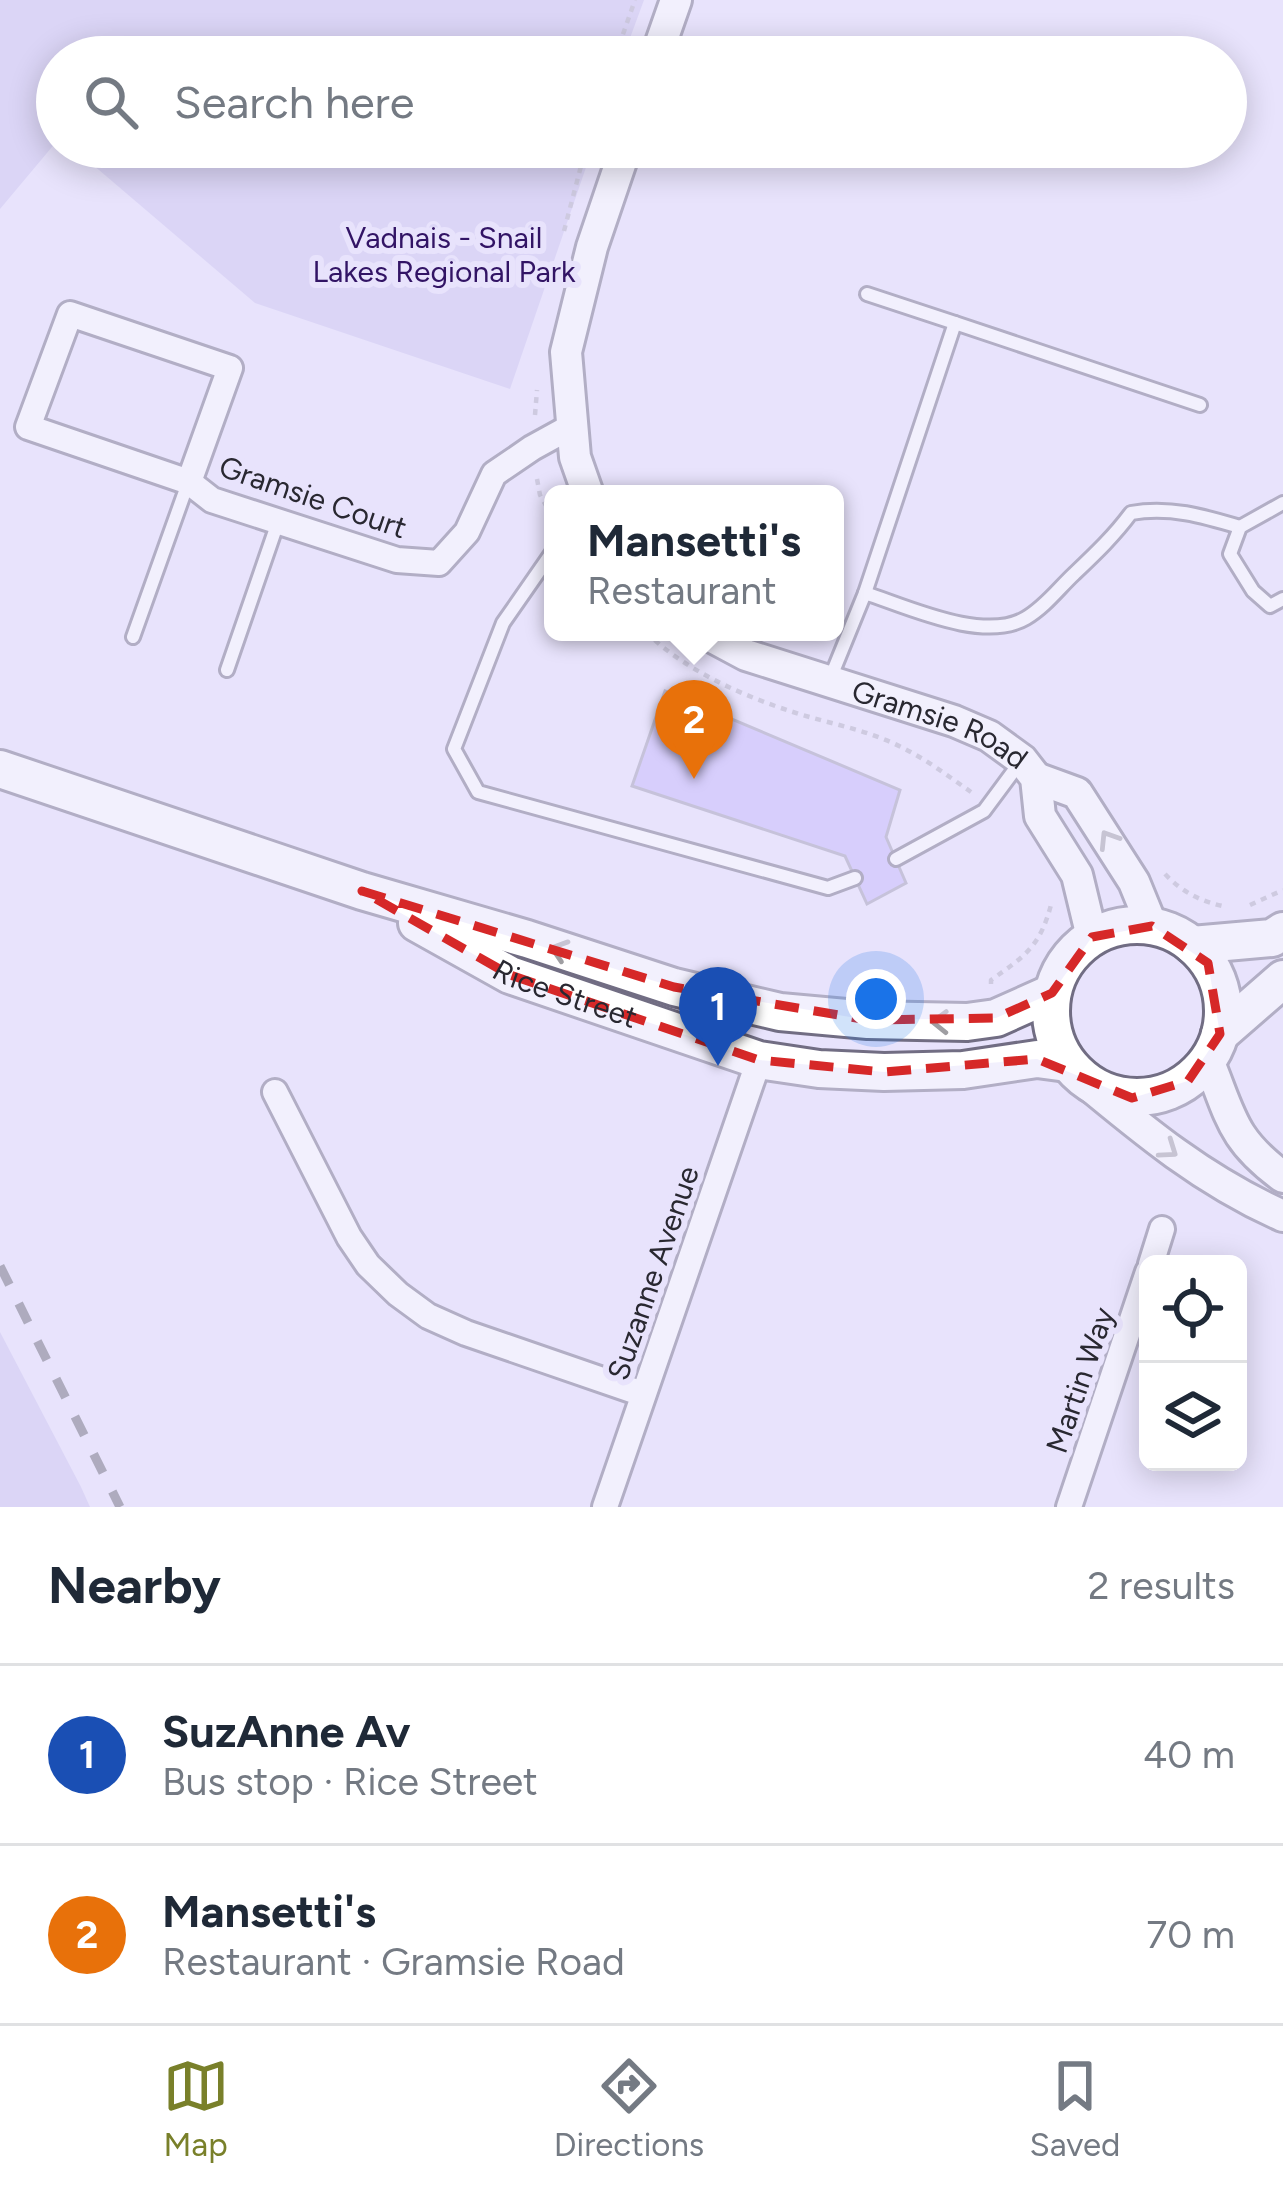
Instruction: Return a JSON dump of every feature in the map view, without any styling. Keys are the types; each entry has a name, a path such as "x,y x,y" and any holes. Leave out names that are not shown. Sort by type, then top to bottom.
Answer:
{"main road":[{"name":"Rice Street","path":"0,769 362,891 674,987 780,1012 967,1022 996,1018 1052,994"},
{"name":"Rice Street","path":"362,891 510,975 759,1060 819,1070 884,1072 963,1070 1037,1059 1073,1070"},
{"path":"1214,1047 1222,1010 1219,985 1208,963 1173,933 1152,926 1111,929 1092,937 1060,971 1052,994 1051,1022 1073,1070 1103,1092 1132,1098 1162,1094 1188,1081 1214,1047 1283,979"},
{"path":"1192,945 1272,938 1283,931"}],"street":[{"path":"663,36 676,0"},
{"path":"585,485 575,457 566,352 592,247 619,168"},
{"name":"Gramsie Court","path":"189,482 230,368 70,314 28,427 189,482 212,500 398,560 439,563 467,532 494,474 572,426"},
{"name":"Gramsie Road","path":"720,641 746,655 955,721 989,736 1029,769 1077,794 1134,882 1152,926"},
{"name":"Gramsie Road","path":"1029,769 1040,816 1077,875 1092,937"},
{"path":"1214,1047 1234,1129 1249,1149 1283,1177"},
{"name":"Suzanne Avenue","path":"605,1507 759,1060"},
{"path":"1073,1070 1152,1139 1243,1198 1283,1216"},
{"path":"275,1092 349,1237 368,1265 398,1294 428,1316 466,1333 643,1394"},
{"name":"Martin Way","path":"1153,1255 1162,1229"},
{"name":"Martin Way","path":"1069,1507 1139,1298"}],"lane":[{"path":"867,294 1200,405"},
{"path":"830,680 865,593 955,323"},
{"path":"133,637 189,482"},
{"path":"1283,503 1240,527 1230,554 1253,591 1270,607 1283,599"},
{"path":"865,593 962,624 1002,626 1025,619 1052,596 1110,541 1131,513 1156,508 1240,527"},
{"path":"227,670 278,521"},
{"path":"544,564 502,623 454,749 478,792 828,888 855,878"},
{"path":"896,859 984,811 1029,769"}],"path":[{"path":"622,36 635,0"},
{"path":"654,641 710,677 789,711 885,739 935,766 989,805"},
{"path":"1160,869 1201,902 1235,908"},
{"path":"991,980 1027,955 1047,920 1056,886"},
{"path":"1247,906 1283,890"}],"highlighted area":[{"path":"362,891 674,987 868,1020 996,1018 1052,993 1092,937 1152,926 1208,963 1220,1034 1188,1081 1132,1098 1037,1059 884,1072 759,1060 510,975"}],"green space":[{"path":"0,0 644,0 631,36 36,36 36,166 0,209"},
{"name":"Vadnais - Snail Lakes Regional Park","path":"97,168 586,168 510,389 255,303"},
{"path":"0,1332 81,1487 90,1507 0,1507"}],"building":[{"path":"665,691 900,790 886,837 906,883 867,904 845,856 632,786"}],"railway":[{"path":"0,1266 120,1507"}],"place":[{"name":"Mansetti's","path":"694,779"},
{"name":"SuzAnne Av","path":"718,1066"}]}
